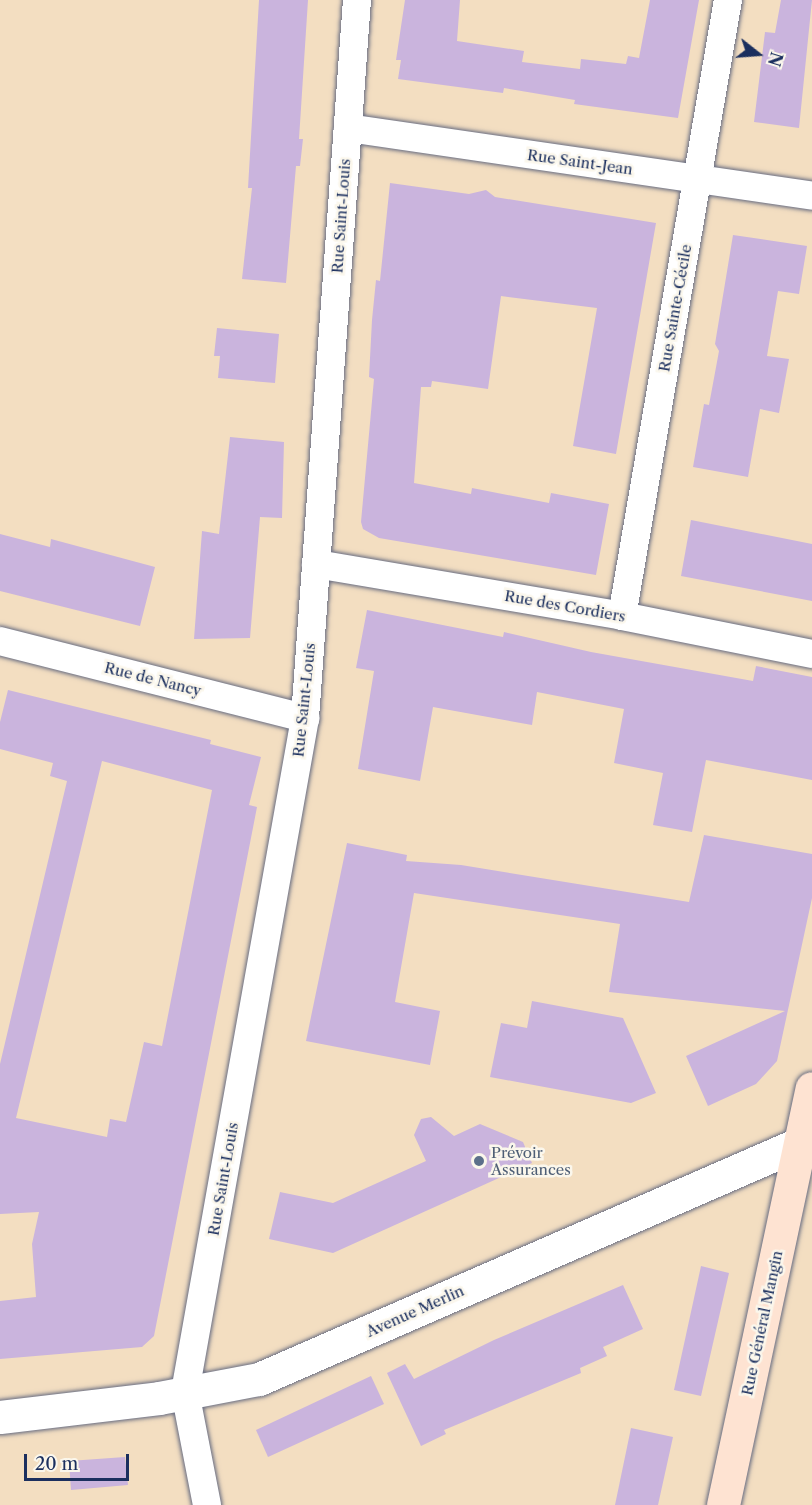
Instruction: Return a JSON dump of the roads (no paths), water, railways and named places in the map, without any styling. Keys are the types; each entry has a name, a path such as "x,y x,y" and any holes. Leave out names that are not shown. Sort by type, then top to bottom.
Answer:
{"main road":[{"name":"Rue Général Mangin","path":"723,1505 806,1140 812,1088"}],"street":[{"name":"Rue Saint-Louis","path":"185,1392 305,718 357,0"},
{"name":"Rue Sainte-Cécile","path":"622,616 728,0"},
{"name":"Rue Saint-Jean","path":"348,128 812,196"},
{"name":"Rue des Cordiers","path":"316,564 622,616 812,654"},
{"name":"Rue de Nancy","path":"0,641 305,718"},
{"name":"Avenue Merlin","path":"0,1417 185,1392 259,1379 806,1140"},
{"path":"185,1392 207,1505"}],"place":[{"name":"Prévoir Assurances","path":"479,1161"}]}
